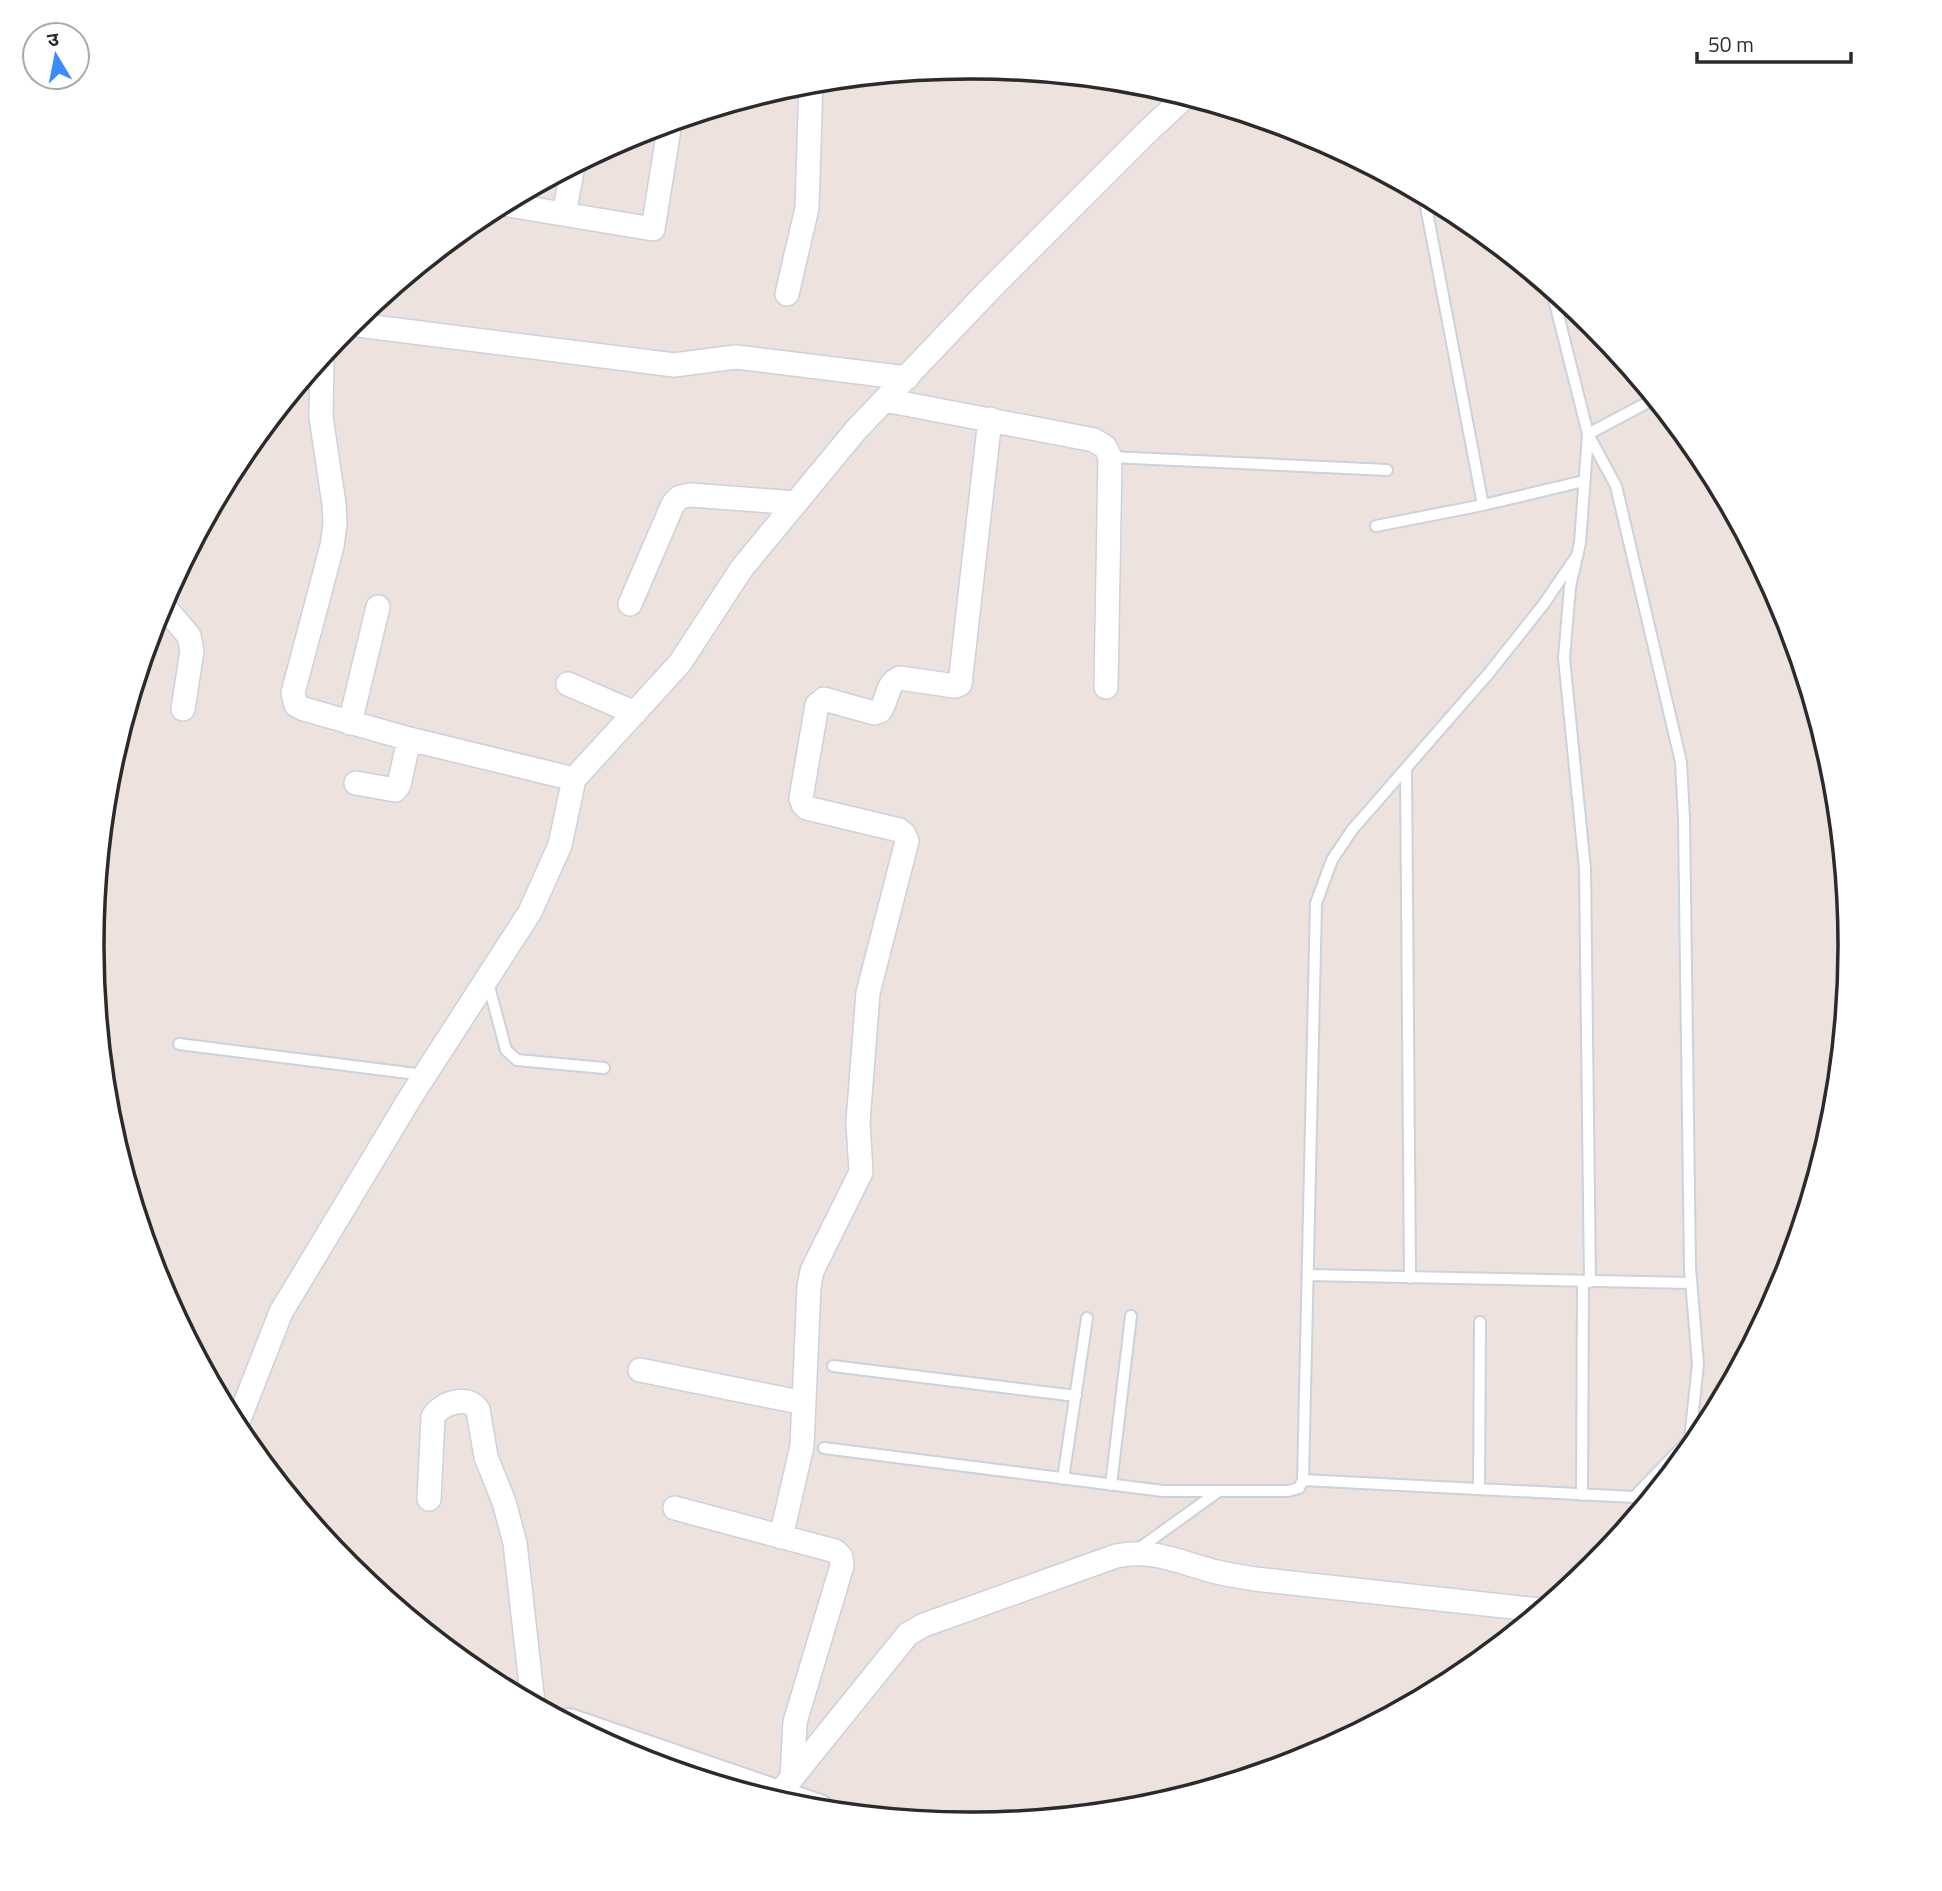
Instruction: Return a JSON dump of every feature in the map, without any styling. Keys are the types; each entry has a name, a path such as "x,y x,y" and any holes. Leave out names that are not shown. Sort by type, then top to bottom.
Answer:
{"street":[{"path":"787,294 807,208 811,94"},
{"path":"241,1413 281,1312 424,1075 530,912 560,845 574,779 680,663 742,568 856,430 1003,276 1177,104"},
{"path":"519,207 653,229 668,134"},
{"path":"564,214 571,177"},
{"path":"366,326 674,365 736,357 907,377"},
{"path":"322,371 322,429 335,524 332,546 293,693 296,705 409,739 574,779"},
{"path":"885,400 1094,440 1105,447 1110,457 1105,687"},
{"path":"781,1537 802,1446 809,1287 812,1271 861,1172 859,1122 868,993 907,841 899,830 807,808 803,804 817,705 824,699 874,713 880,712 892,683 900,678 955,686 960,684 990,419"},
{"path":"630,604 673,504 680,497 691,495 796,503"},
{"path":"350,723 378,607"},
{"path":"170,614 189,636 191,643 183,709"},
{"path":"568,684 635,713"},
{"path":"356,783 396,790 409,739"},
{"path":"640,1370 804,1403"},
{"path":"429,1499 433,1417 442,1406 468,1401 474,1403 478,1410 486,1457 513,1533 532,1692"},
{"path":"675,1508 835,1551 841,1557 842,1566 795,1723 785,1786"},
{"path":"785,1786 908,1634 937,1620 1116,1556 1135,1552 1153,1553 1220,1573 1255,1579 1528,1609"},
{"path":"623,1739 785,1786 798,1795"}],"lane":[{"path":"1427,209 1483,505"},
{"path":"1556,307 1588,434 1616,486 1681,762 1691,1283 1698,1364 1691,1429"},
{"path":"1588,434 1647,403"},
{"path":"1582,1494 1586,1281 1585,869 1564,658 1570,587 1578,554 1588,434"},
{"path":"1110,457 1387,470"},
{"path":"1376,526 1483,505 1584,481"},
{"path":"824,1448 1163,1491 1288,1491 1299,1488 1303,1480 1316,903 1332,860 1352,830 1489,673 1543,605 1578,554"},
{"path":"1406,768 1410,1278"},
{"path":"487,978 506,1050 511,1057 517,1060 604,1068"},
{"path":"179,1044 424,1075"},
{"path":"1308,1275 1691,1283"},
{"path":"1111,1485 1131,1316"},
{"path":"1063,1479 1087,1318"},
{"path":"1479,1322 1479,1489"},
{"path":"833,1366 1076,1396"},
{"path":"1303,1480 1634,1497 1658,1475"},
{"path":"1135,1552 1219,1491"}]}
